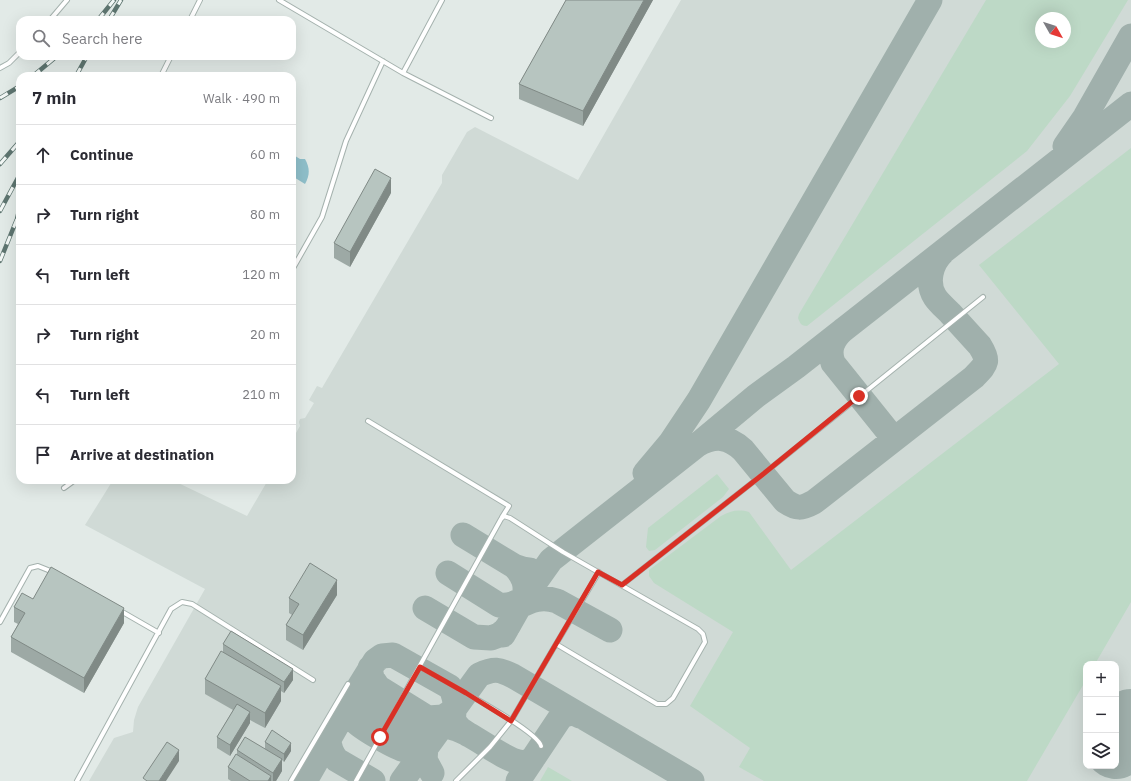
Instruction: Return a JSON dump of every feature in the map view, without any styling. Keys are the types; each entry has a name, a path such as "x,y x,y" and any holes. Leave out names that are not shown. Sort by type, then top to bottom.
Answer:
{"lane":[{"path":"53,16 67,0"},
{"path":"192,16 200,0"},
{"path":"279,0 403,73 491,118"},
{"path":"403,73 442,0"},
{"path":"0,68 9,63 16,56"},
{"path":"163,72 169,60"},
{"path":"296,263 322,217 346,140 383,61"},
{"path":"622,585 762,475 983,297"},
{"path":"356,781 509,506 368,421"},
{"path":"64,488 70,484"},
{"path":"502,518 506,516 510,518 563,552 698,629 703,634 705,642 673,698 666,704 657,704 556,644"},
{"path":"0,622 30,568 38,566 57,574"},
{"path":"456,781 490,747 511,721 598,572"},
{"path":"77,781 171,610 182,602 192,604 313,680"},
{"path":"111,606 159,633"},
{"path":"420,667 511,721 538,740 541,746"},
{"path":"291,781 348,684"}],"shaded area":[{"path":"681,0 1131,0 1131,781 89,781 114,738 133,732 134,720 138,707 205,589 85,525 111,484 180,484 247,516 266,484 296,484 296,433 300,426 300,419 305,418 314,403 309,400 317,386 322,388 442,183 442,175 467,132 475,127 578,180"}],"green space":[{"path":"986,0 1128,0 1070,96 1027,151 807,326 802,325 798,318"},
{"path":"1131,148 1131,602 1097,661 1083,661 1083,685 1027,781 764,781 739,767 750,748 690,706 733,632 654,583 649,576 649,570 721,516 731,512 745,511 749,512 791,570 1059,364 979,265"},
{"path":"717,474 729,489 723,497 655,550 649,551 646,547 648,528"},
{"path":"548,767 572,781 540,781"}],"water":[{"path":"296,156 300,159 305,159 309,168 308,178 305,184 296,178"}],"building":[{"path":"566,0 644,0 583,111 519,84"},
{"path":"375,169 391,178 350,252 334,243"},
{"path":"310,563 337,580 303,635 286,625 299,604 289,598"},
{"path":"51,567 124,608 84,678 11,637 25,613 14,607 22,593 33,599"},
{"path":"231,631 293,669 284,682 223,644"},
{"path":"221,651 281,686 265,713 205,679"},
{"path":"237,704 250,712 230,745 217,737"},
{"path":"272,730 291,743 284,754 265,742"},
{"path":"245,737 282,759 273,773 237,750"},
{"path":"167,742 179,750 159,781 147,781 143,778"},
{"path":"236,754 271,776 268,781 250,781 228,767"}],"taxiway":[{"path":"645,473 671,442 699,400 930,0"},
{"path":"1065,146 1085,117 1131,36"},
{"path":"503,635 524,598 551,560 696,446 756,396 796,367 1131,104"},
{"path":"697,445 716,438 721,438 732,442 743,450 785,501 793,506 802,507 814,502 974,377 984,366 986,359 983,351 940,303 932,291 930,280 931,273 935,262 943,252"},
{"path":"843,330 832,345 831,353 833,363 894,439"},
{"path":"463,535 514,566 530,570"},
{"path":"448,573 499,605 509,605 524,598 524,581 514,566"},
{"path":"518,607 527,602 541,599 557,601 610,630"},
{"path":"425,608 474,637 491,638 499,635 509,625"},
{"path":"354,695 375,661 382,656 393,655 450,687 455,701 454,722 460,729 469,735"},
{"path":"370,668 372,678 378,687 428,718 443,717 454,710"},
{"path":"402,781 479,675 493,670 504,672 513,676 692,781"},
{"path":"367,687 357,692 351,701 350,711 353,719 371,733 405,750 426,746 425,760 432,773"},
{"path":"305,781 352,699"},
{"path":"368,705 413,733 421,735 429,734 442,725"},
{"path":"518,781 560,718 570,714 580,716"},
{"path":"453,728 510,759 519,762 528,762 534,757"},
{"path":"329,739 329,745 337,760 373,781"}],"runway":[{"path":"1119,742 1131,721"}],"railway":[{"path":"101,16 114,0"},
{"path":"111,16 121,0"},
{"path":"38,72 52,60"},
{"path":"78,72 85,60"},
{"path":"0,98 16,88"},
{"path":"0,164 16,146"},
{"path":"0,211 16,181"},
{"path":"0,261 16,221"}],"route":[{"path":"380,737 420,667 511,721 598,572 622,585 762,475 859,396"}]}
